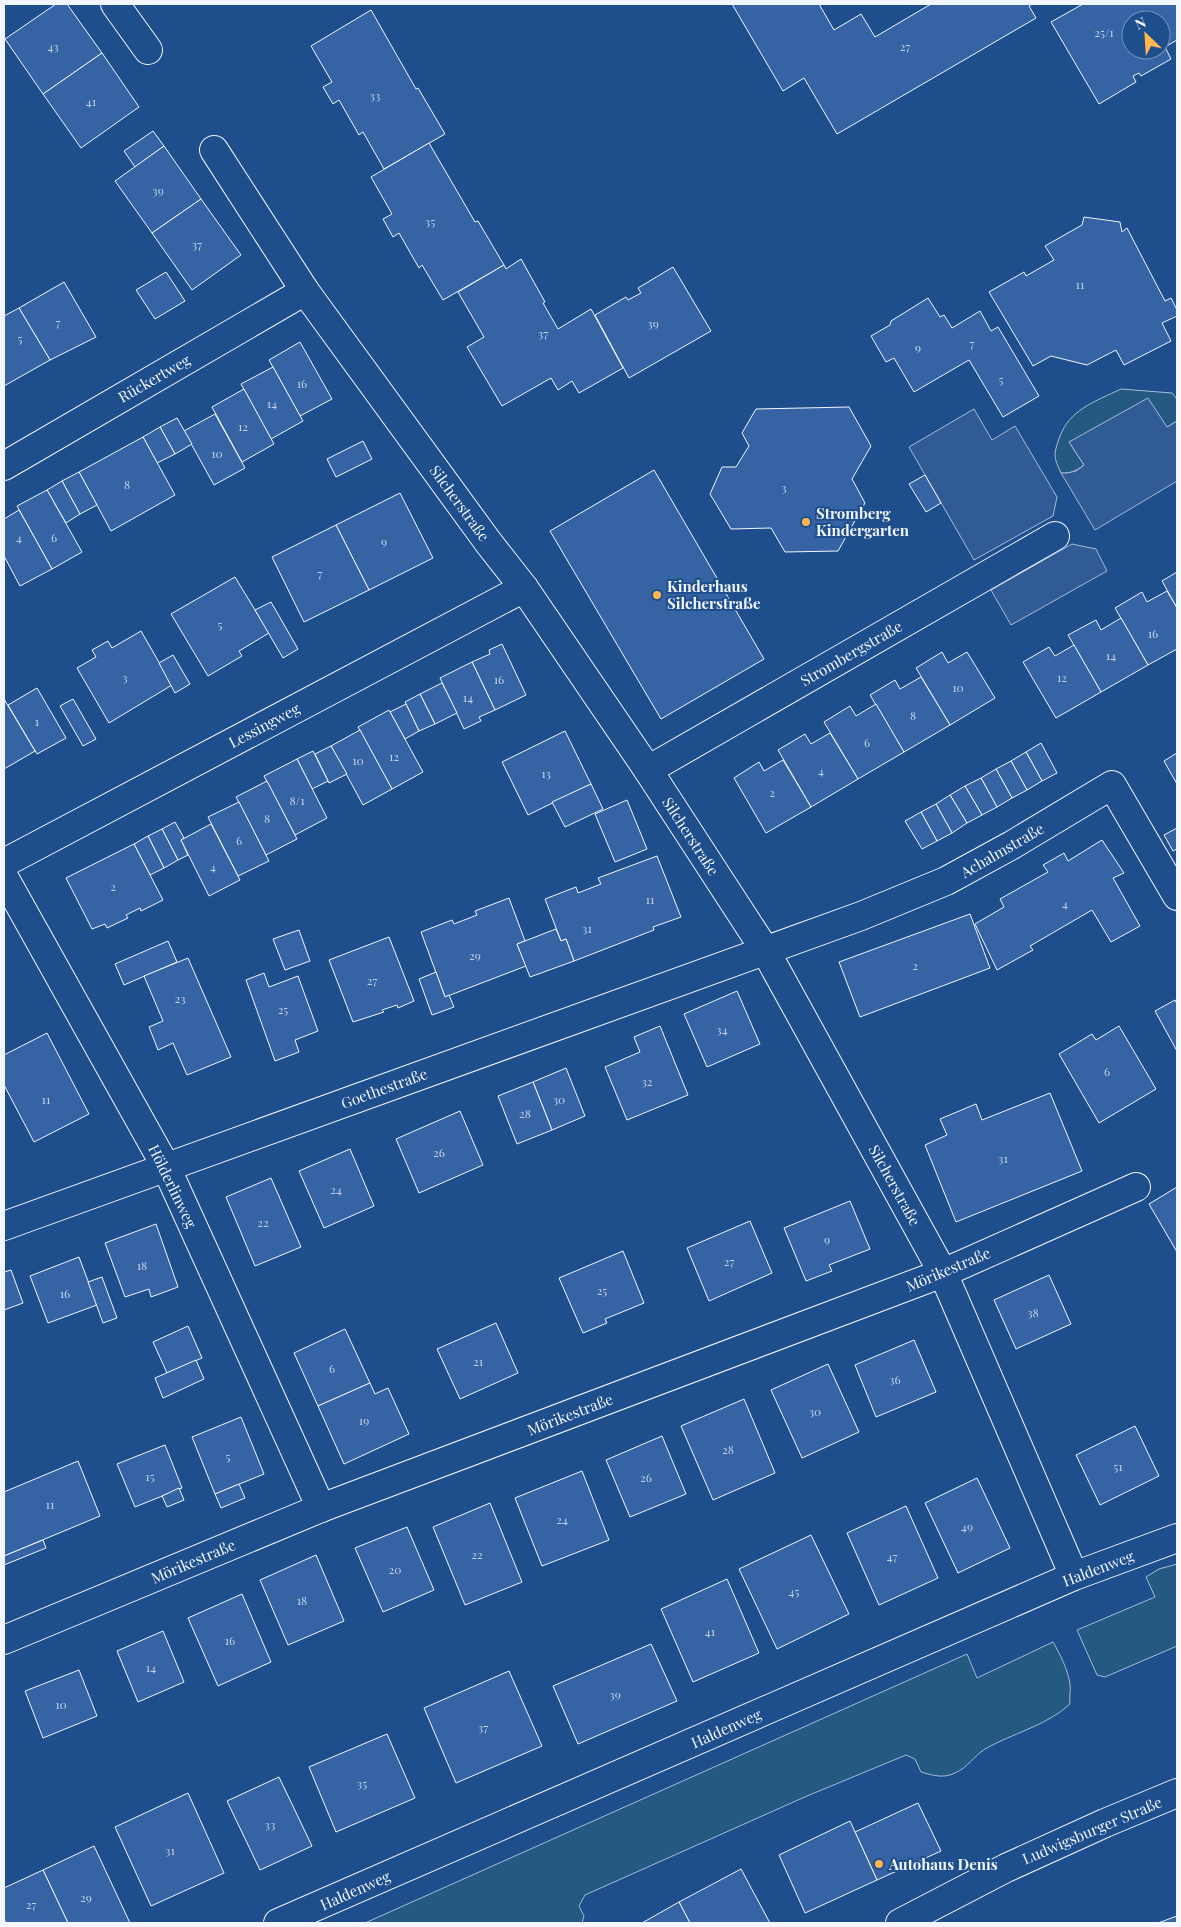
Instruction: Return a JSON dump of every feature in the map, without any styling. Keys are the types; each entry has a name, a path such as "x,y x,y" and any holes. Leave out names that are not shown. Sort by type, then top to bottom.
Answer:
{"street":[{"path":"115,4 148,50"},
{"name":"Silcherstraße","path":"214,150 305,291 488,542 524,588 648,770 765,950 943,1273 1074,1576"},
{"name":"Rückertweg","path":"4,466 305,291"},
{"name":"Strombergstraße","path":"648,770 1055,536"},
{"name":"Lessingweg","path":"4,863 524,588"},
{"name":"Achalmstraße","path":"765,950 862,916 946,881 1012,845 1112,784 1177,896"},
{"name":"Hölderlinweg","path":"4,877 166,1168 320,1508"},
{"name":"Goethestraße","path":"4,1226 765,950"},
{"name":"Mörikestraße","path":"4,1640 320,1508 943,1273 1136,1187"},
{"name":"Haldenweg","path":"278,1923 1074,1576 1177,1538"},
{"name":"Ludwigsburger Straße","path":"900,1923 1006,1868 1177,1793"}],"shaded area":[{"path":"1121,389 1172,393 1177,399 1177,421 1167,427 1069,442 1084,465 1071,472 1061,473 1055,453 1063,429 1084,408"},
{"path":"1148,398 1167,427 1177,421 1177,481 1095,530 1061,473 1076,471 1084,465 1069,442"},
{"path":"974,409 992,440 1015,426 1057,497 1053,516 974,560 909,447"},
{"path":"1072,544 1096,549 1107,571 1011,625 991,590"},
{"path":"1177,1564 1177,1646 1105,1677 1097,1675 1077,1630 1155,1597 1146,1577 1159,1569"},
{"path":"1053,1642 1069,1679 1070,1704 1061,1712 1040,1724 985,1749 963,1768 951,1775 942,1776 921,1772 915,1759 906,1755 807,1796 585,1895 579,1906 584,1916 582,1923 365,1923 967,1654 977,1678"}],"building":[{"path":"56,4 67,4 102,53 43,94 5,39"},
{"path":"732,4 819,4 834,30 861,14 875,37 931,4 1032,4 1029,6 1036,18 837,134 804,78 783,91"},
{"path":"1083,4 1177,4 1177,40 1171,44 1171,10 1121,10 1121,60 1169,60 1141,76 1139,73 1133,76 1136,82 1099,104 1051,22"},
{"path":"371,10 416,89 418,88 445,134 384,169 363,132 359,135 339,100 333,104 323,87 332,82 311,46"},
{"path":"102,53 139,107 81,148 43,94"},
{"path":"153,131 164,146 135,167 124,151"},
{"path":"429,143 475,222 478,221 504,265 443,300 422,265 419,268 399,233 393,237 383,219 392,214 371,177"},
{"path":"164,146 201,199 152,233 115,181"},
{"path":"201,199 241,255 192,290 152,233"},
{"path":"1084,217 1120,222 1122,232 1127,228 1165,301 1171,298 1177,310 1177,316 1162,323 1171,341 1124,365 1116,350 1087,365 1051,356 1033,366 989,292 1024,272 1026,276 1054,260 1045,246 1082,225"},
{"path":"521,259 558,329 591,309 623,368 579,393 572,381 558,390 551,378 502,406 467,347 484,337 458,292 504,265 506,269"},
{"path":"673,267 711,331 629,378 595,315 626,297 628,300 641,293 638,288"},
{"path":"166,272 185,301 155,319 136,290"},
{"path":"64,282 96,337 50,360 19,308"},
{"path":"928,298 940,317 944,315 952,328 980,311 991,331 998,327 1039,396 1003,417 969,360 914,392 894,358 886,362 871,336"},
{"path":"19,308 50,360 4,386 4,316"},
{"path":"300,342 332,399 300,416 269,360"},
{"path":"273,367 303,421 271,439 241,384"},
{"path":"244,389 274,444 242,462 212,407"},
{"path":"849,407 871,446 852,479 865,503 838,551 785,552 771,528 731,529 710,494 722,467 736,467 749,446 742,433 756,409"},
{"path":"215,414 245,468 214,485 184,431"},
{"path":"177,418 192,444 175,454 160,427"},
{"path":"160,427 175,454 157,463 143,437"},
{"path":"143,437 175,495 111,531 79,472"},
{"path":"363,441 372,459 336,477 327,459"},
{"name":"Kinderhaus Silcherstraße","path":"654,470 764,659 661,719 550,531"},
{"path":"79,472 97,505 80,514 62,481"},
{"path":"925,475 941,503 926,512 909,484"},
{"path":"62,481 80,514 66,523 47,490"},
{"path":"47,490 82,552 52,569 17,506"},
{"path":"400,493 433,558 369,590 336,525"},
{"path":"19,510 52,569 20,586 4,556 4,519"},
{"path":"336,525 369,590 304,622 272,557"},
{"path":"1177,572 1177,608 1162,581"},
{"path":"235,577 269,633 239,651 242,656 208,676 171,614"},
{"path":"1167,591 1177,608 1177,649 1148,665 1115,608 1142,592 1147,602"},
{"path":"271,602 298,649 283,658 255,610"},
{"path":"1121,618 1148,665 1101,692 1068,635 1096,620 1101,630"},
{"path":"141,631 172,685 109,723 77,668 96,657 92,650 108,641 112,648"},
{"path":"502,644 526,695 495,710 472,662 490,654 489,650"},
{"path":"1074,645 1101,692 1056,718 1023,662 1049,647 1055,656"},
{"path":"942,652 948,663 967,652 995,698 950,725 916,668"},
{"path":"173,655 190,684 175,693 159,663"},
{"path":"472,662 495,710 479,717 481,721 464,729 440,678"},
{"path":"921,677 950,725 904,752 870,695 895,680 900,689"},
{"path":"442,683 457,713 435,724 420,694"},
{"path":"37,688 66,738 37,754 8,705"},
{"path":"420,694 435,724 419,731 405,702"},
{"path":"4,699 35,751 4,769"},
{"path":"73,699 96,739 83,746 60,706"},
{"path":"406,704 419,731 405,739 390,712"},
{"path":"876,704 904,752 858,779 824,722 850,706 856,716"},
{"path":"389,710 423,772 392,789 358,727"},
{"path":"360,730 392,789 363,805 331,746"},
{"path":"565,731 591,784 528,815 502,762"},
{"path":"830,733 858,779 811,807 778,750 805,734 811,744"},
{"path":"1041,743 1057,773 1042,781 1026,752"},
{"path":"331,746 347,774 329,783 315,754"},
{"path":"313,751 328,781 312,789 297,759"},
{"path":"1026,752 1042,781 1027,790 1011,761"},
{"path":"1177,753 1177,784 1164,761"},
{"path":"297,759 327,818 295,835 264,776"},
{"path":"783,760 811,807 766,833 734,778 759,762 764,771"},
{"path":"1011,761 1027,790 1012,798 996,769"},
{"path":"996,769 1012,798 997,807 981,778"},
{"path":"981,778 997,807 982,815 965,786"},
{"path":"267,781 297,839 266,855 236,797"},
{"path":"591,784 603,809 565,827 552,802"},
{"path":"965,786 982,815 967,823 950,795"},
{"path":"950,795 967,823 952,833 936,804"},
{"path":"627,800 647,849 615,862 595,814"},
{"path":"239,802 269,861 238,876 208,817"},
{"path":"936,804 952,833 937,841 921,812"},
{"path":"921,812 937,841 922,849 905,821"},
{"path":"175,822 184,838 181,840 188,855 178,860 162,829"},
{"path":"211,824 240,880 209,896 181,840"},
{"path":"1177,828 1177,849 1173,851 1164,835"},
{"path":"162,829 178,860 164,868 148,836"},
{"path":"148,836 164,868 150,875 134,844"},
{"path":"1102,840 1124,873 1113,878 1140,926 1111,942 1092,910 1030,946 1033,950 997,970 975,924 1004,907 1000,899 1048,872 1043,865 1064,853 1068,861"},
{"path":"134,844 163,900 141,911 140,908 126,915 128,918 107,928 105,924 92,929 66,878"},
{"path":"657,856 681,917 653,927 654,930 574,961 566,939 561,941 545,899 576,887 578,893 601,884 598,878"},
{"path":"509,898 525,941 517,944 526,966 445,997 421,932 452,920 454,924 477,915 475,911"},
{"path":"970,914 990,968 860,1017 839,962"},
{"path":"556,929 561,941 566,939 574,961 530,977 517,944"},
{"path":"299,930 310,961 285,970 273,939"},
{"path":"389,937 414,1001 398,1008 397,1005 382,1010 384,1012 353,1022 329,960"},
{"path":"168,941 177,962 124,985 115,964"},
{"path":"188,958 231,1057 187,1075 173,1043 158,1050 149,1027 163,1021 144,976"},
{"path":"436,972 445,997 449,995 454,1007 432,1015 419,979"},
{"path":"264,973 269,987 298,976 318,1031 295,1040 299,1052 275,1061 246,980"},
{"path":"737,991 760,1044 707,1067 684,1014"},
{"path":"1175,1000 1177,1004 1177,1051 1155,1011"},
{"path":"660,1026 688,1095 627,1120 605,1067 640,1052 634,1037"},
{"path":"1119,1026 1156,1089 1099,1123 1059,1054 1092,1034 1096,1040"},
{"path":"47,1033 89,1114 34,1142 4,1085 4,1055"},
{"path":"566,1068 585,1116 552,1130 533,1082"},
{"path":"533,1082 552,1130 517,1144 498,1096"},
{"path":"1050,1093 1082,1171 956,1222 925,1145 947,1135 940,1119 976,1104 982,1120"},
{"path":"460,1111 483,1165 419,1193 396,1139"},
{"path":"350,1149 374,1206 324,1228 299,1171"},
{"path":"271,1178 301,1247 255,1266 226,1197"},
{"path":"1177,1187 1177,1252 1149,1204"},
{"path":"850,1201 870,1249 829,1265 832,1271 806,1281 784,1228"},
{"path":"750,1221 772,1273 709,1301 687,1248"},
{"path":"156,1224 178,1287 151,1297 149,1289 125,1297 105,1243"},
{"path":"623,1251 644,1303 605,1319 607,1323 583,1333 559,1278"},
{"path":"79,1257 97,1305 48,1323 30,1276"},
{"path":"11,1270 23,1303 4,1310 4,1272"},
{"path":"1049,1275 1071,1324 1016,1349 994,1300"},
{"path":"102,1277 117,1318 103,1323 88,1282"},
{"path":"496,1323 518,1373 460,1399 437,1349"},
{"path":"188,1326 202,1358 167,1373 153,1342"},
{"path":"345,1329 370,1383 318,1406 294,1353"},
{"path":"914,1340 936,1392 876,1417 855,1365"},
{"path":"196,1360 204,1379 163,1398 155,1378"},
{"path":"828,1364 859,1432 802,1458 771,1390"},
{"path":"370,1383 375,1394 388,1388 409,1434 344,1464 318,1406"},
{"path":"744,1399 775,1473 713,1500 681,1426"},
{"path":"241,1417 264,1474 215,1494 192,1437"},
{"path":"1135,1426 1159,1476 1100,1505 1076,1455"},
{"path":"662,1436 686,1494 630,1517 606,1460"},
{"path":"165,1445 182,1488 135,1507 117,1464"},
{"path":"78,1461 100,1516 4,1556 4,1492"},
{"path":"582,1471 609,1540 542,1566 515,1498"},
{"path":"977,1478 1010,1548 958,1573 925,1503"},
{"path":"239,1484 245,1498 221,1508 215,1494"},
{"path":"179,1488 184,1500 167,1507 162,1496"},
{"path":"490,1503 522,1582 465,1605 433,1527"},
{"path":"906,1506 938,1578 879,1605 847,1533"},
{"path":"407,1527 434,1590 383,1612 355,1548"},
{"path":"811,1535 849,1614 777,1649 739,1569"},
{"path":"43,1540 46,1548 4,1565 4,1556"},
{"path":"316,1555 344,1621 288,1645 260,1580"},
{"path":"727,1579 759,1653 693,1682 661,1609"},
{"path":"242,1594 271,1662 218,1686 188,1618"},
{"path":"163,1631 184,1682 138,1702 117,1651"},
{"path":"651,1644 677,1701 578,1744 553,1686"},
{"path":"79,1670 97,1716 43,1738 25,1691"},
{"path":"509,1671 542,1746 456,1783 424,1708"},
{"path":"387,1734 415,1798 336,1832 309,1767"},
{"path":"279,1777 312,1846 260,1870 227,1801"},
{"path":"188,1793 224,1873 151,1906 115,1827"},
{"path":"918,1803 941,1851 877,1880 855,1832"},
{"path":"850,1821 877,1880 805,1913 779,1855"},
{"path":"94,1846 130,1923 68,1923 43,1870"},
{"path":"741,1869 770,1923 690,1923 679,1902"},
{"path":"43,1870 68,1923 6,1923 4,1919 4,1888"},
{"path":"679,1902 690,1923 642,1923"},
{"path":"1177,1916 1177,1923 1158,1923"}],"place":[{"name":"Stromberg Kindergarten","path":"806,522"},
{"name":"Kinderhaus Silcherstraße","path":"657,595"},
{"name":"Autohaus Denis","path":"879,1864"}]}
